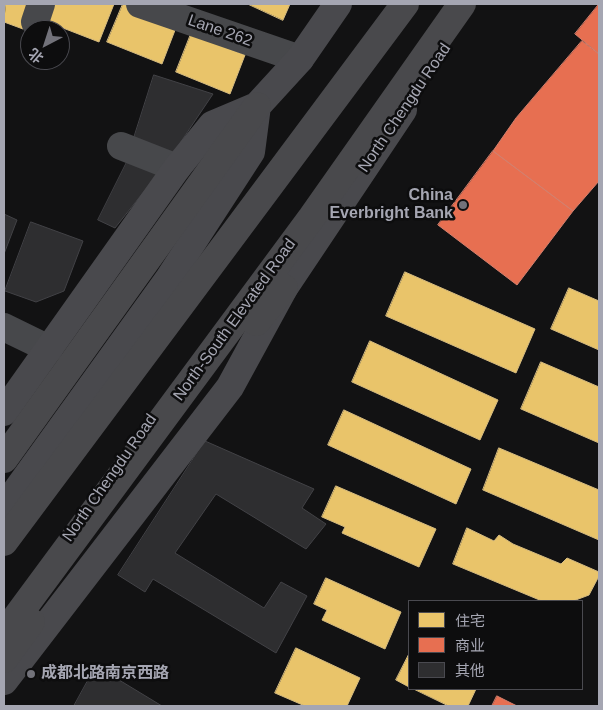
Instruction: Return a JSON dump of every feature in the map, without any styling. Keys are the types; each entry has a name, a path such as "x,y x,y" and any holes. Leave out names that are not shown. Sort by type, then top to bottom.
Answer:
{"highway":[{"path":"4,542 405,4"},
{"name":"North-South Elevated Road","path":"4,632 312,217 464,7"},
{"path":"4,459 110,308 257,106"},
{"path":"4,659 194,398 284,288"}],"main road":[{"path":"4,412 177,168 212,125 257,106 300,59 338,4"},
{"name":"North Chengdu Road","path":"4,632 218,324 284,288 464,7"},
{"path":"4,508 168,280 251,152 257,106"},
{"path":"4,681 230,388 284,288"}],"street":[{"name":"Lane 262","path":"140,4 300,59"},
{"path":"121,146 177,168"},
{"path":"4,327 49,349"}],"building: 住宅":[{"path":"6,4 32,4 26,20 20,20 20,28 4,22"},
{"path":"51,4 114,4 99,42 70,31 70,20 45,20"},
{"path":"123,4 177,25 162,64 107,42"},
{"path":"248,4 290,4 283,20"},
{"path":"191,34 245,55 230,94 176,72"},
{"path":"405,272 535,329 516,373 386,316"},
{"path":"569,288 599,301 599,350 551,329"},
{"path":"370,341 498,400 480,440 352,382"},
{"path":"541,362 599,387 599,443 521,409"},
{"path":"344,410 471,469 456,504 328,445"},
{"path":"499,448 599,490 599,540 483,490"},
{"path":"336,486 436,529 419,567 342,533 345,527 322,517"},
{"path":"467,528 494,541 499,535 513,544 561,564 567,558 599,572 599,576 589,595 576,600 540,600 453,564"},
{"path":"326,578 401,612 385,649 322,620 327,610 314,604"},
{"path":"296,648 360,678 347,706 305,706 275,693"},
{"path":"408,656 408,686 396,680"},
{"path":"416,690 476,690 468,706 449,706"}],"building: 商业":[{"path":"599,4 599,54 575,34"},
{"path":"582,41 599,54 599,181 573,211 493,151 516,118"},
{"path":"493,151 573,211 517,285 438,225"},
{"path":"497,696 517,706 492,706"}],"building: 其他":[{"path":"154,75 213,94 170,158 133,141"},
{"path":"130,156 161,170 115,228 98,220"},
{"path":"4,214 17,220 4,254"},
{"path":"31,222 83,241 64,291 36,302 5,291"},
{"path":"205,441 314,489 302,508 326,524 306,549 216,494 175,553 264,608 281,582 307,596 276,653 153,579 145,592 118,575"},
{"path":"96,666 162,706 74,706"}],"place":[{"name":"China Everbright Bank","path":"463,205"},
{"name":"成都北路南京西路","path":"31,674"}]}
